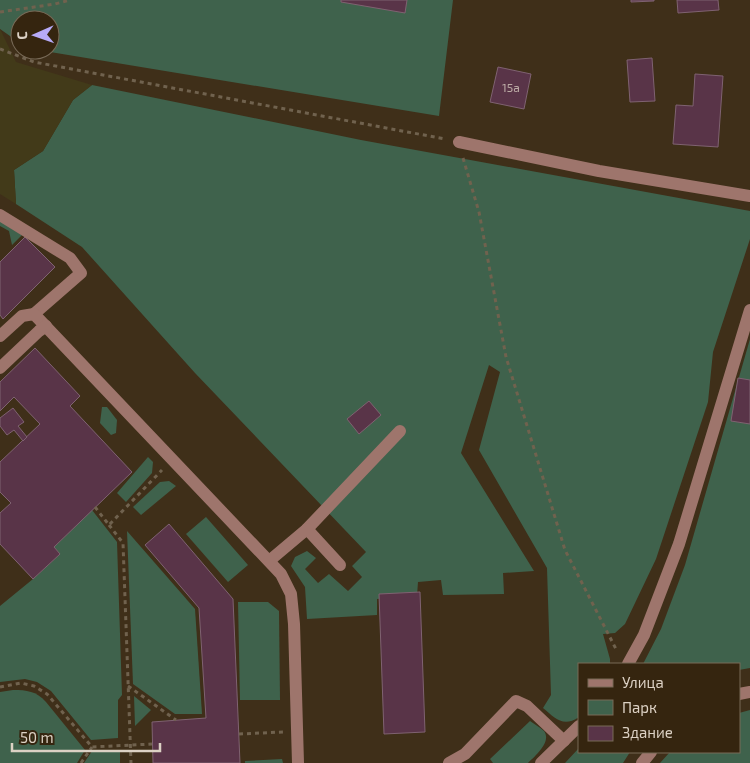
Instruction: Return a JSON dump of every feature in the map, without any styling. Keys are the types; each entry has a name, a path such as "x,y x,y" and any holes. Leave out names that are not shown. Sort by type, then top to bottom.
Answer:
{"street":[{"path":"459,142 599,171 750,196"},
{"path":"0,215 70,258 81,273 34,314 22,316 0,336"},
{"path":"623,660 644,635 679,544 750,310"},
{"path":"34,314 280,574 290,594 294,624 298,763"},
{"path":"0,368 46,326"},
{"path":"269,561 307,529 400,430"},
{"path":"307,529 340,565"},
{"path":"449,763 465,754 516,701 527,706 564,741"},
{"path":"540,763 578,727"}],"path":[{"path":"0,12 70,0"},
{"path":"0,49 34,62 459,142 479,212 506,357 565,550 623,660"},
{"path":"109,524 165,468"},
{"path":"95,508 124,543 130,763"},
{"path":"0,687 21,683 34,686 47,694 92,747"},
{"path":"128,686 176,720"},
{"path":"239,734 287,732"},
{"path":"92,747 152,744"},
{"path":"81,763 92,747"}],"green space":[{"path":"0,0 453,0 439,116 60,54 60,10 10,10 10,36 0,29"},
{"path":"92,85 361,140 750,211 750,239 713,352 708,402 656,559 625,624 615,633 603,634 610,663 578,663 578,718 564,722 555,718 543,708 551,695 547,568 479,450 500,372 489,365 461,453 534,571 503,573 504,594 443,595 441,580 418,582 417,596 377,599 377,615 307,619 305,587 291,566 295,557 307,551 316,558 305,569 318,583 329,574 348,591 362,577 352,566 366,552 195,373 82,247 16,204 14,170 43,151 73,100"},
{"path":"0,221 22,235 12,245 9,231 0,226"},
{"path":"750,339 750,668 740,670 740,663 644,663 661,629 685,565"},
{"path":"102,407 107,407 117,420 116,433 111,435 100,423"},
{"path":"148,457 153,462 152,473 126,502 117,493"},
{"path":"169,481 176,486 141,515 133,507 160,482"},
{"path":"92,510 117,542 122,695 118,700 118,738 91,740 51,691 37,682 25,679 0,682 0,606 60,554 54,547"},
{"path":"206,517 248,565 228,582 186,534"},
{"path":"127,531 195,609 202,714 175,714 133,684"},
{"path":"238,602 268,602 279,611 280,700 240,700"},
{"path":"13,690 31,692 39,695 46,702 85,750 77,763 0,763 0,692"},
{"path":"134,696 151,710 135,726"},
{"path":"750,710 750,763 660,763 669,753 740,753 740,713"},
{"path":"530,721 544,731 546,735 546,740 538,753 528,763 493,763 490,759"},
{"path":"578,749 578,753 629,753 623,763 565,763"},
{"path":"92,751 120,751 120,763 84,763"},
{"path":"282,759 283,763 245,763 245,761"}],"sand":[{"path":"0,29 10,50 10,60 92,85 73,100 43,151 14,170 16,204 0,194"}],"building":[{"path":"341,0 407,0 405,13 341,2"},
{"path":"631,0 654,0 654,1 631,2"},
{"path":"677,0 718,0 719,10 678,13"},
{"path":"652,58 655,101 630,102 627,60"},
{"path":"498,67 531,74 524,109 490,102"},
{"path":"695,74 723,76 718,147 673,144 676,105 693,106"},
{"path":"25,237 55,267 3,319 0,315 0,262"},
{"path":"35,348 80,396 70,406 132,472 54,547 60,554 33,579 0,544 0,513 11,503 0,492 0,462 40,424 14,397 0,411 0,382"},
{"path":"738,378 750,380 750,424 731,421"},
{"path":"369,401 381,415 359,434 347,419"},
{"path":"13,408 24,422 18,426 27,437 23,441 14,430 7,435 0,426 0,418"},
{"path":"169,524 233,599 240,763 153,763 152,722 206,718 199,608 145,545"},
{"path":"420,592 425,732 384,734 379,594"}]}
